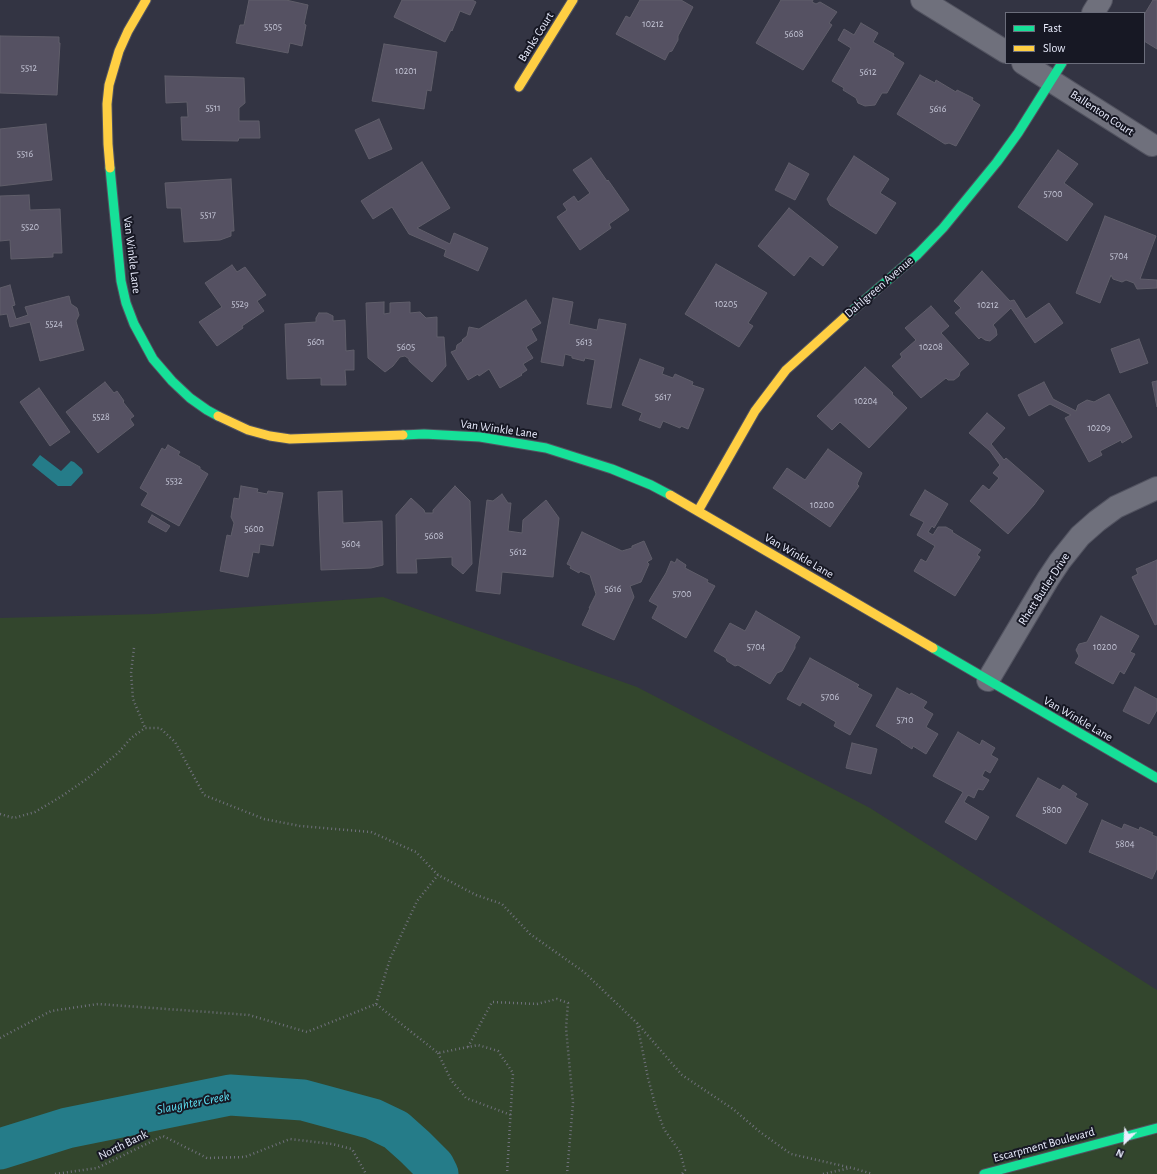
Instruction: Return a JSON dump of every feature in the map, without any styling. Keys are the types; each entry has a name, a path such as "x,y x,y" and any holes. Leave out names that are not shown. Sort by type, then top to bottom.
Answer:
{"street":[{"name":"Van Winkle Lane","path":"146,0 128,31 119,51 109,86 107,104 107,130 121,281 126,303 134,324 153,359 172,381 190,398 207,410 248,430 270,436 290,439 424,434 480,437 546,448 612,469 651,485 698,511 1157,778"},
{"name":"Banks Court","path":"519,87 574,0"},
{"path":"922,0 1005,51"},
{"path":"1094,12 1101,0"},
{"name":"Ballenton Court","path":"1027,64 1057,72 1152,145"},
{"name":"Dahlgreen Avenue","path":"698,511 755,411 786,370 816,341 918,254 943,228 997,162 1018,133 1057,72"},
{"name":"Rhett Butler Drive","path":"988,680 1048,579 1080,536 1116,507 1157,488"},
{"name":"Escarpment Boulevard","path":"984,1174 1157,1128"}],"path":[{"path":"134,648 131,673 133,699 145,728"},
{"path":"0,814 14,818 35,812 62,796 103,765 119,752 131,738 145,728 160,728 175,742 204,795 264,819 300,826 371,832 416,852 438,875 476,895 502,904 530,934 584,972 637,1023 682,1075 733,1109 760,1132 791,1154 873,1174"},
{"path":"376,1004 390,959 417,901 438,875"},
{"path":"468,1047 492,1002 538,1004 557,999 568,1002 566,1028 573,1103 567,1174"},
{"path":"0,1038 50,1011 98,1004 249,1015 307,1032 376,1004"},
{"path":"376,1004 438,1053 451,1080 466,1098 511,1115"},
{"path":"637,1023 648,1078 656,1108 664,1129 680,1152 685,1170 682,1174"},
{"path":"438,1053 478,1045 498,1051 513,1073 507,1174"},
{"name":"North Bank","path":"55,1174 97,1168 163,1136 207,1158 245,1157 290,1138 332,1144 352,1149 366,1174"},
{"path":"823,1174 852,1168"}],"green space":[{"path":"383,597 637,687 870,808 1157,990 1157,1174 0,1174 0,618 153,614"}],"water":[{"path":"40,455 61,471 71,461 74,462 82,469 83,473 71,486 58,486 32,465"}],"building":[{"path":"249,0 286,0 308,5 304,24 306,25 302,46 290,43 288,53 236,43 240,25 244,25"},
{"path":"402,0 472,0 476,2 470,15 460,11 452,31 451,30 445,42 394,17"},
{"path":"640,0 681,0 693,7 678,36 678,40 665,60 616,34 626,16 630,18"},
{"path":"781,0 813,0 812,2 816,4 820,2 837,12 829,23 832,25 803,70 756,43"},
{"path":"1153,0 1157,0 1157,49 1145,42 1145,13"},
{"path":"861,23 878,33 873,42 894,54 893,56 904,63 887,93 882,93 875,105 865,106 858,103 856,98 843,90 844,88 832,81 851,48 838,40 844,29 854,35"},
{"path":"0,36 59,37 60,43 57,95 0,93"},
{"path":"384,44 437,52 431,91 427,90 424,109 372,101"},
{"path":"920,75 935,83 936,80 956,92 957,90 973,98 972,100 980,105 956,146 949,143 945,144 897,114"},
{"path":"165,76 244,78 245,103 239,108 239,121 259,121 260,138 239,138 238,141 182,140 181,117 188,117 187,102 166,103"},
{"path":"379,119 392,149 369,159 355,130"},
{"path":"46,124 52,180 0,186 0,129"},
{"path":"1058,150 1078,164 1064,183 1093,204 1067,241 1018,207"},
{"path":"854,156 889,179 880,193 896,203 876,234 830,205 827,199"},
{"path":"591,158 629,210 609,224 611,228 580,250 557,217 567,210 563,204 574,196 578,202 590,193 573,170"},
{"path":"422,162 450,208 417,228 450,244 454,233 488,248 478,271 444,256 446,250 409,234 392,207 373,219 361,201"},
{"path":"789,163 809,174 795,200 775,190"},
{"path":"231,179 234,231 231,231 231,236 220,240 184,242 181,208 167,208 165,183"},
{"path":"29,195 30,210 60,209 62,253 53,253 53,257 11,259 10,240 0,241 0,196"},
{"path":"789,208 838,247 823,266 810,256 794,276 758,246"},
{"path":"1105,216 1156,236 1140,279 1157,280 1157,288 1137,289 1134,283 1126,280 1122,282 1113,279 1111,275 1100,303 1076,293"},
{"path":"716,264 767,293 748,323 753,326 739,347 685,314"},
{"path":"232,265 237,272 245,267 266,295 257,301 264,311 217,346 199,322 222,307 205,283"},
{"path":"982,271 1010,301 1014,300 1026,319 1049,303 1063,323 1035,343 1011,308 993,325 996,329 997,335 990,341 981,337 979,339 955,313 961,308 954,301"},
{"path":"10,285 15,305 12,306 16,319 28,315 25,307 69,296 71,304 77,308 79,315 76,321 84,350 40,361 30,322 10,327 7,314 0,315 0,288"},
{"path":"553,298 573,302 569,324 597,330 599,319 626,324 611,408 587,404 595,360 585,358 584,361 572,358 572,356 565,354 563,366 541,362"},
{"path":"526,300 541,323 531,329 537,340 526,347 533,358 523,364 527,370 521,374 522,375 500,388 489,369 479,376 478,374 468,380 451,352 456,350 457,345 467,336 469,327 479,329"},
{"path":"384,302 384,314 390,313 390,303 410,302 410,313 420,312 426,318 437,317 437,337 444,337 446,366 432,382 405,356 400,357 393,366 385,372 368,358 366,303"},
{"path":"931,306 949,326 941,333 969,364 954,380 948,380 946,378 921,398 892,366 902,357 900,354 916,340 905,328"},
{"path":"319,313 327,313 333,316 333,321 345,320 346,351 354,350 354,370 345,370 346,385 321,385 321,378 287,379 285,324 316,322 316,318"},
{"path":"1139,339 1148,363 1120,373 1111,349"},
{"path":"640,359 664,368 662,374 673,378 675,374 693,382 692,385 704,389 688,429 681,426 680,428 663,421 660,428 639,420 642,413 622,405"},
{"path":"865,367 907,408 869,448 840,422 832,430 817,416"},
{"path":"1157,381 1157,407 1152,382"},
{"path":"105,382 114,393 117,391 124,401 123,402 134,416 130,419 134,425 98,453 66,412"},
{"path":"1044,382 1053,399 1076,411 1078,405 1087,400 1094,402 1109,394 1132,437 1122,443 1121,440 1100,451 1102,455 1089,462 1065,418 1071,415 1050,404 1029,416 1018,395"},
{"path":"39,388 70,432 50,446 20,402"},
{"path":"987,413 1005,428 991,444 1004,460 1006,458 1044,491 1034,505 1008,534 970,501 983,485 989,490 999,478 993,473 1000,465 990,451 969,433"},
{"path":"168,445 180,452 178,455 200,467 200,469 208,474 179,526 141,505 148,493 140,488 162,448 165,450"},
{"path":"828,449 862,473 857,484 859,486 830,527 773,488 787,468 805,480"},
{"path":"241,486 258,489 257,492 267,494 268,491 283,493 273,546 260,544 259,553 253,552 248,577 220,571 227,535 231,536 234,523 231,517 234,498 239,499"},
{"path":"455,486 470,501 472,564 463,574 452,565 452,557 416,559 417,573 397,573 396,515 411,498 424,510 425,513 433,513 433,510"},
{"path":"925,490 948,504 934,528 932,526 928,532 933,535 938,527 946,527 981,550 977,555 980,557 955,596 914,571 921,559 926,562 935,546 917,535 924,522 910,515"},
{"path":"342,491 343,523 382,521 383,565 371,568 321,570 318,492"},
{"path":"502,494 508,503 511,503 508,531 522,533 523,520 546,500 559,518 553,577 502,572 500,594 476,591 487,500 493,501"},
{"path":"152,515 170,526 166,532 148,522"},
{"path":"582,532 622,551 632,548 632,546 644,541 652,559 647,562 649,564 641,582 630,586 634,597 614,640 582,625 596,594 590,575 580,571 579,573 570,568 571,566 567,564"},
{"path":"677,559 686,565 685,568 708,580 707,582 715,586 686,638 652,618 658,606 649,601 666,573 671,561 675,563"},
{"path":"1157,560 1157,624 1155,625 1132,577 1138,574 1136,569"},
{"path":"756,611 800,637 782,671 777,673 770,684 738,665 735,666 727,661 726,658 714,651 730,623 745,631"},
{"path":"1101,616 1139,636 1130,652 1135,654 1124,674 1120,671 1113,684 1075,663 1079,656 1076,650 1079,644 1087,642"},
{"path":"810,658 859,685 857,687 872,695 850,735 834,726 836,722 802,702 800,706 787,699"},
{"path":"1135,687 1157,699 1157,710 1149,724 1123,711"},
{"path":"897,688 910,695 911,693 927,702 923,708 933,714 926,727 938,734 926,754 913,746 912,749 876,726"},
{"path":"958,732 980,745 982,740 995,748 991,755 998,759 990,773 985,770 982,776 989,780 983,790 978,789 974,798 968,795 964,802 989,817 976,840 945,822 963,792 933,776"},
{"path":"852,743 877,749 871,774 846,768"},
{"path":"1038,778 1060,790 1063,785 1077,794 1075,797 1088,804 1066,844 1016,816"},
{"path":"1102,820 1122,829 1124,824 1139,830 1140,827 1153,833 1152,835 1157,837 1157,868 1152,879 1089,852"}],"waterway":[{"name":"Slaughter Creek","path":"0,1149 67,1128 230,1095 303,1100 373,1119 396,1130 434,1166 438,1174"}],"traffic: fast":[{"path":"845,317 918,254 943,228 997,162 1018,133 1061,64"},
{"path":"110,168 121,281 126,303 134,324 153,359 172,381 190,398 218,416"},
{"path":"403,435 424,434 480,437 546,448 612,469 651,485 670,495"},
{"path":"933,648 1157,778"},
{"path":"984,1174 1157,1128"}],"traffic: slow":[{"path":"110,168 107,104 109,85 119,51 128,31 146,0"},
{"path":"519,87 573,0"},
{"path":"698,511 755,411 786,370 845,317"},
{"path":"218,416 248,430 270,436 290,439 403,435"},
{"path":"670,495 933,648"}]}
